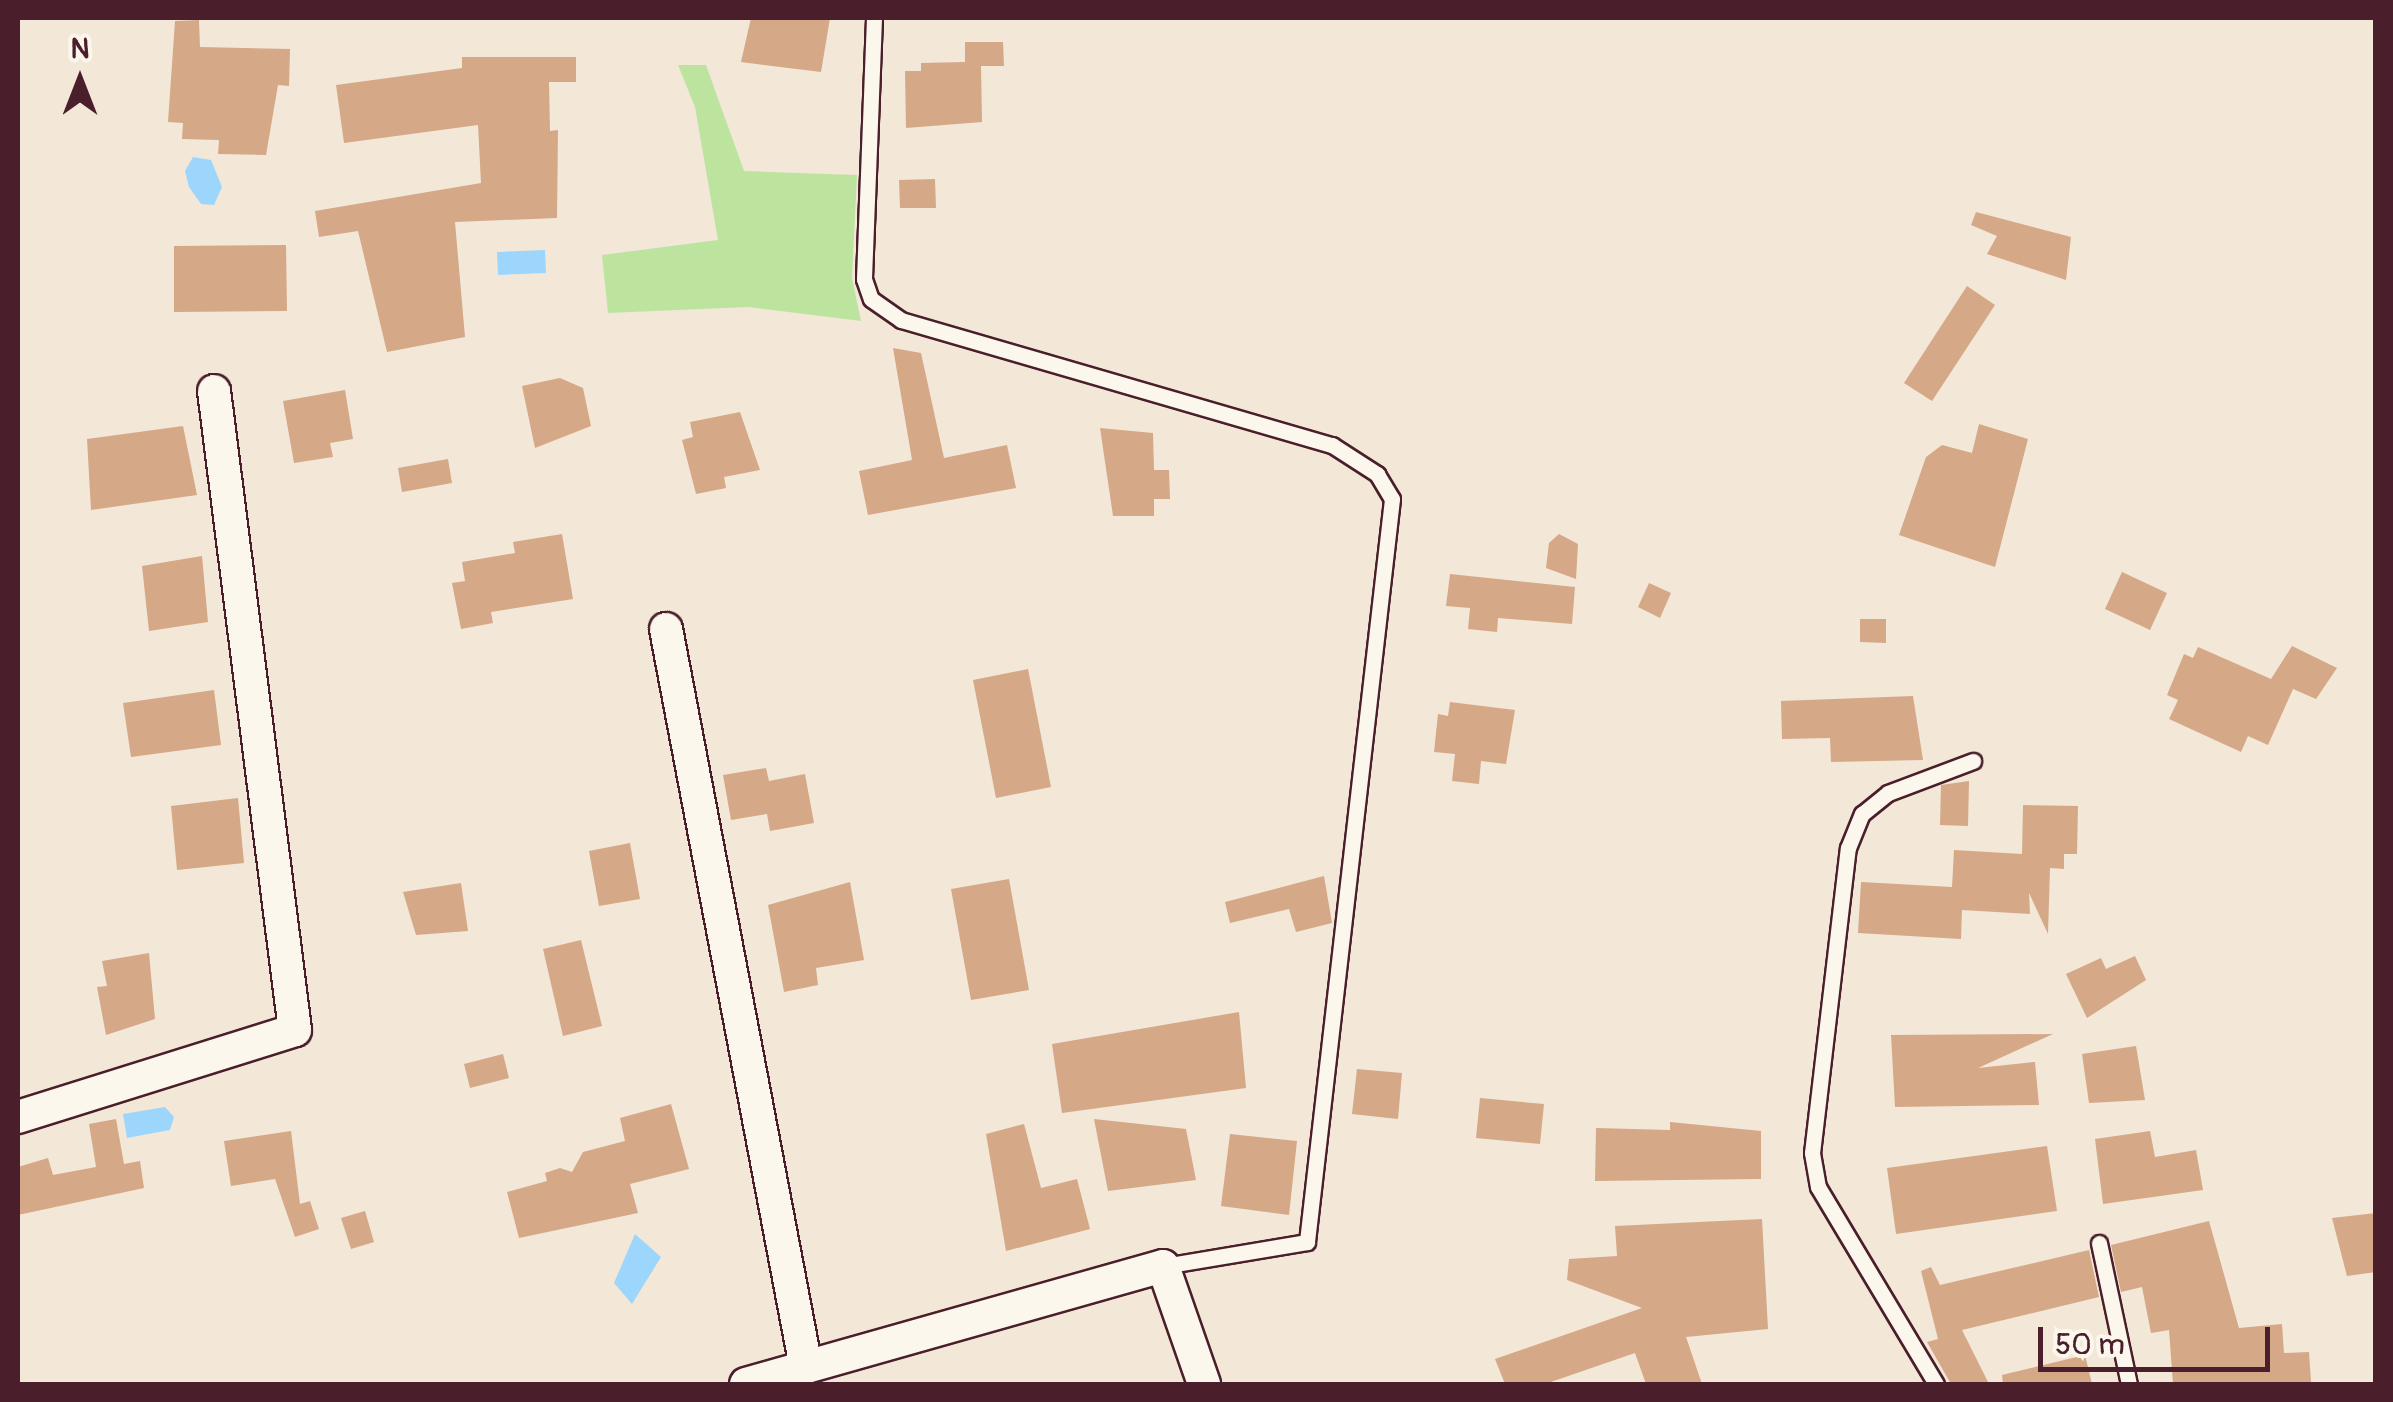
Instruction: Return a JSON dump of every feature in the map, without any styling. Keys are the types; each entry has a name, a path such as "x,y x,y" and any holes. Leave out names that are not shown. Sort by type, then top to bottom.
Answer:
{"street":[{"path":"18,1117 295,1030 214,391"},
{"path":"666,629 806,1366"},
{"path":"746,1384 1164,1266 1204,1384"}],"lane":[{"path":"874,18 864,280 871,299 902,320 1332,446 1377,474 1392,500 1307,1242 1164,1266"},
{"path":"1936,1384 1818,1187 1812,1154 1848,848 1862,814 1888,793 1973,762"},
{"path":"2100,1243 2129,1384"}],"green space":[{"path":"678,65 706,65 744,171 857,175 852,278 861,321 749,307 608,313 602,255 718,240 695,107"}],"water":[{"path":"193,157 211,160 222,187 214,205 201,204 189,187 185,171"},
{"path":"545,250 546,273 498,275 497,252"},
{"path":"165,1107 174,1117 170,1130 127,1138 123,1114"},
{"path":"635,1234 661,1257 632,1304 614,1283"}],"building":[{"path":"751,18 830,18 821,72 741,62"},
{"path":"199,20 200,47 290,49 289,86 278,85 266,155 218,154 219,140 182,139 183,123 168,122 175,21"},
{"path":"965,42 1003,42 1004,66 981,66 982,122 906,128 905,71 921,71 921,63 965,62"},
{"path":"462,57 576,57 576,82 549,82 550,131 558,130 557,218 455,222 465,337 387,352 358,231 319,237 315,211 481,183 478,125 344,143 336,85 462,68"},
{"path":"935,179 936,208 900,208 899,180"},
{"path":"1976,212 2071,237 2066,280 1987,254 1997,236 1971,225"},
{"path":"286,245 287,311 174,312 174,246"},
{"path":"1967,286 1995,305 1932,401 1904,383"},
{"path":"893,348 921,353 944,458 1007,445 1016,488 868,515 859,471 912,460"},
{"path":"560,378 583,388 591,426 535,448 522,386"},
{"path":"345,390 353,439 330,443 333,457 294,463 283,401"},
{"path":"740,412 760,470 724,477 726,488 696,494 682,440 693,437 690,422"},
{"path":"1979,424 2028,439 1995,567 1899,535 1926,457 1942,445 1972,453"},
{"path":"183,426 197,495 91,510 87,439"},
{"path":"1100,428 1153,433 1154,470 1169,470 1170,499 1154,499 1154,516 1113,516"},
{"path":"448,459 452,483 402,492 398,468"},
{"path":"562,534 573,599 491,612 493,623 461,629 452,583 465,581 462,562 515,553 513,542"},
{"path":"1559,534 1578,544 1576,579 1546,568 1549,543"},
{"path":"202,556 208,622 149,631 142,566"},
{"path":"2122,572 2167,593 2150,630 2105,609"},
{"path":"1450,574 1575,587 1572,624 1498,618 1497,632 1468,629 1470,608 1446,606"},
{"path":"1649,583 1671,593 1660,618 1638,607"},
{"path":"1860,619 1886,619 1886,643 1860,642"},
{"path":"2292,646 2337,668 2316,699 2293,689 2268,745 2248,736 2241,752 2169,719 2178,700 2167,695 2184,654 2193,658 2198,647 2271,679"},
{"path":"1028,669 1051,787 996,798 973,680"},
{"path":"214,690 221,745 131,757 123,703"},
{"path":"1913,696 1923,760 1831,762 1830,738 1782,739 1781,701"},
{"path":"1450,702 1515,710 1506,764 1481,761 1479,784 1452,781 1455,754 1434,752 1438,714 1448,716"},
{"path":"766,768 769,781 805,774 814,823 770,831 767,814 731,820 723,775"},
{"path":"1969,781 1968,826 1940,825 1941,785"},
{"path":"238,798 244,863 177,870 171,806"},
{"path":"2023,805 2078,806 2077,854 2064,854 2064,869 2050,868 2048,934 2029,893 2030,914 1962,910 1961,939 1858,933 1861,882 1952,887 1954,850 2022,854"},
{"path":"630,843 640,899 599,906 589,851"},
{"path":"1324,876 1332,923 1296,932 1289,909 1230,923 1225,902"},
{"path":"1009,879 1029,990 971,1000 951,889"},
{"path":"850,882 864,960 816,968 818,985 784,992 768,905"},
{"path":"461,883 468,931 416,935 403,892"},
{"path":"581,940 602,1026 563,1036 543,949"},
{"path":"149,953 155,1019 106,1035 97,987 107,986 102,961"},
{"path":"2135,956 2146,980 2087,1018 2066,974 2101,958 2106,969"},
{"path":"1239,1012 1246,1088 1062,1113 1052,1044"},
{"path":"2053,1034 1978,1068 2035,1062 2039,1105 1895,1107 1891,1035"},
{"path":"2136,1046 2145,1100 2089,1103 2082,1054"},
{"path":"503,1054 509,1078 470,1088 464,1064"},
{"path":"1357,1069 1402,1073 1398,1119 1352,1114"},
{"path":"1480,1098 1544,1104 1540,1144 1476,1138"},
{"path":"671,1104 689,1169 630,1184 638,1213 519,1238 507,1192 547,1181 545,1173 560,1168 572,1172 583,1152 625,1141 620,1118"},
{"path":"116,1119 124,1164 140,1161 144,1188 18,1215 18,1167 48,1158 53,1175 96,1167 89,1124"},
{"path":"1094,1119 1186,1129 1196,1180 1108,1191"},
{"path":"1670,1122 1761,1131 1761,1179 1595,1181 1596,1128 1670,1130"},
{"path":"1024,1124 1041,1188 1077,1179 1090,1229 1006,1251 986,1134"},
{"path":"291,1131 300,1204 310,1201 319,1229 295,1237 275,1179 231,1186 224,1141"},
{"path":"2150,1131 2155,1157 2196,1150 2203,1190 2103,1204 2095,1139"},
{"path":"1230,1134 1297,1141 1289,1215 1221,1206"},
{"path":"2047,1146 2057,1211 1896,1234 1887,1168"},
{"path":"365,1211 374,1242 351,1249 341,1218"},
{"path":"2376,1213 2376,1272 2347,1276 2332,1218"},
{"path":"1762,1219 1768,1329 1686,1337 1702,1384 1646,1384 1635,1353 1545,1384 1505,1384 1495,1359 1642,1308 1567,1280 1569,1259 1617,1256 1615,1226"},
{"path":"2209,1221 2239,1328 2282,1324 2284,1353 2309,1352 2311,1382 2173,1384 2169,1330 2151,1333 2142,1287 2121,1292 2111,1245"},
{"path":"2089,1250 2099,1297 1962,1330 1989,1384 1951,1384 1927,1342 1938,1339 1921,1271 1931,1267 1940,1285"},
{"path":"2085,1355 2092,1384 2003,1384 2002,1375"}]}
